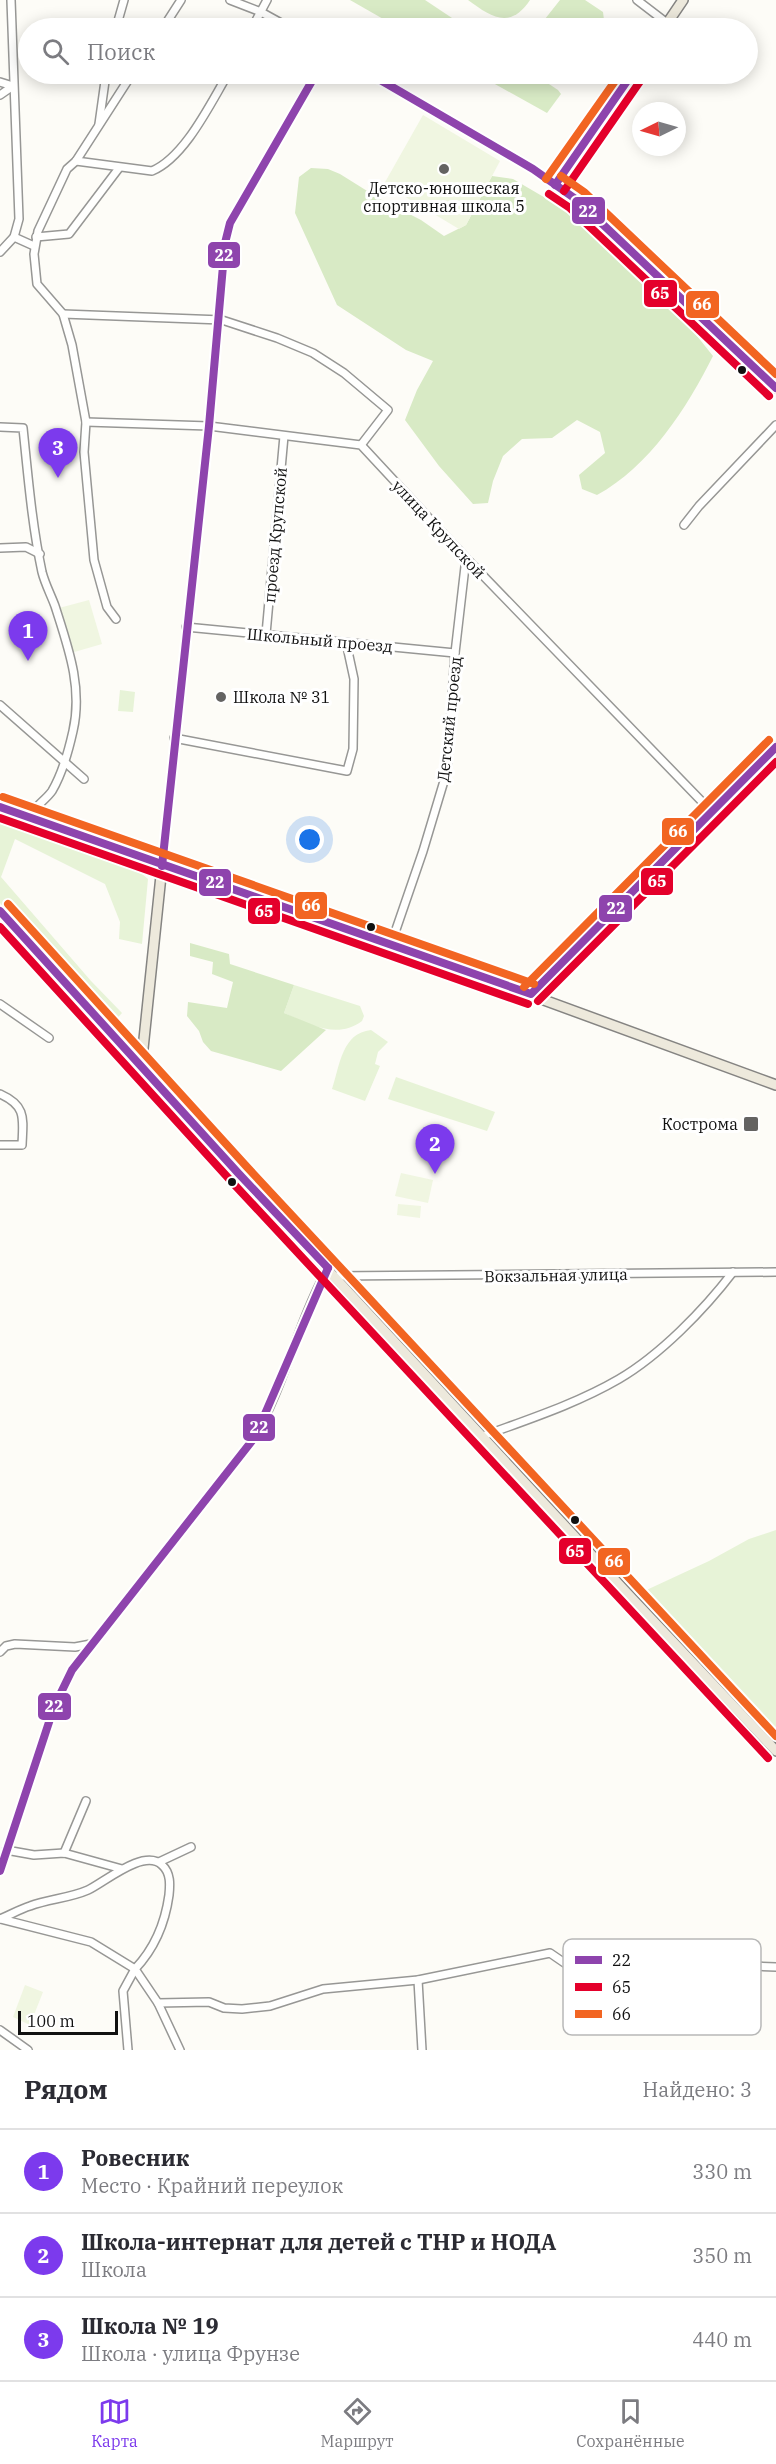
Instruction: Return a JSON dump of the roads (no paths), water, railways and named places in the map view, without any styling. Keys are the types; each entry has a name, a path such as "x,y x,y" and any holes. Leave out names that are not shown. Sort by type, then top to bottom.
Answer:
{"main road":[{"path":"671,18 683,0"},
{"path":"625,84 555,184 577,200 776,388"},
{"path":"531,994 776,747"},
{"path":"776,1084 391,944 162,866 141,1068 776,1751"}],"street":[{"path":"0,252 14,237 19,219 11,0"},
{"path":"119,18 124,0"},
{"path":"169,18 181,0"},
{"path":"230,0 272,18"},
{"path":"258,18 267,0"},
{"path":"637,0 657,18"},
{"path":"0,82 13,86"},
{"path":"99,127 105,84"},
{"path":"116,619 107,608 94,560 84,452 86,422 72,345 63,314 37,284 34,246 67,169 76,161 126,84"},
{"path":"76,161 152,171 163,166 176,154 222,84"},
{"path":"0,807 162,866 209,426 225,243 230,223 310,84"},
{"path":"387,84 555,184"},
{"path":"0,95 13,86"},
{"path":"36,237 69,234 119,168"},
{"path":"14,237 34,246"},
{"path":"63,314 217,320 277,338 314,353 344,372 388,410 361,445 209,426 86,422"},
{"path":"684,525 776,425"},
{"path":"0,427 23,428 31,504 43,573 77,683 77,711 73,733 63,762 53,789 45,800 33,809 28,818"},
{"name":"проезд Крупской","path":"266,634 284,436"},
{"name":"улица Крупской","path":"361,445 466,558 711,811"},
{"path":"0,548 26,547 40,554"},
{"name":"Детский проезд","path":"391,944 447,771 455,653 466,558"},
{"name":"Школьный проезд","path":"186,627 455,653"},
{"path":"174,738 347,771 353,749 354,679 346,642"},
{"path":"0,705 84,779"},
{"path":"0,911 141,1068"},
{"path":"1,1005 49,1038"},
{"path":"0,1094 16,1103 22,1111 22,1145 0,1145"},
{"path":"0,1870 54,1707 72,1670 255,1437 272,1406 311,1301 328,1268"},
{"path":"483,1436 531,1420 620,1378 654,1354 719,1290 733,1272"},
{"name":"Вокзальная улица","path":"335,1276 776,1272"},
{"path":"0,1652 6,1646 15,1644 75,1647 91,1644"},
{"path":"64,1853 87,1801"},
{"path":"0,1919 30,1906 89,1890 122,1869 146,1860 159,1862 191,1847"},
{"path":"6,1850 34,1855 64,1853 122,1869"},
{"path":"128,2050 123,1992 135,1969 154,1947 164,1921 170,1885 167,1870 159,1862"},
{"path":"0,1919 91,1942 135,1969 158,2003 180,2050"},
{"path":"158,2003 209,2002 224,2008 242,2009 270,2006 323,1989 418,1980 550,1953 563,1962"},
{"path":"761,1966 776,1967"},
{"path":"418,1980 422,2050"},
{"path":"0,2030 28,2050"}],"place":[{"name":"Детско-юношеская спортивная школа 5","path":"444,169"},
{"name":"Школа № 19","path":"58,478"},
{"name":"Ровесник","path":"28,661"},
{"name":"Школа № 31","path":"221,697"},
{"name":"Кострома","path":"751,1124"},
{"name":"Школа-интернат для детей с ТНР и НОДА","path":"435,1174"}]}
